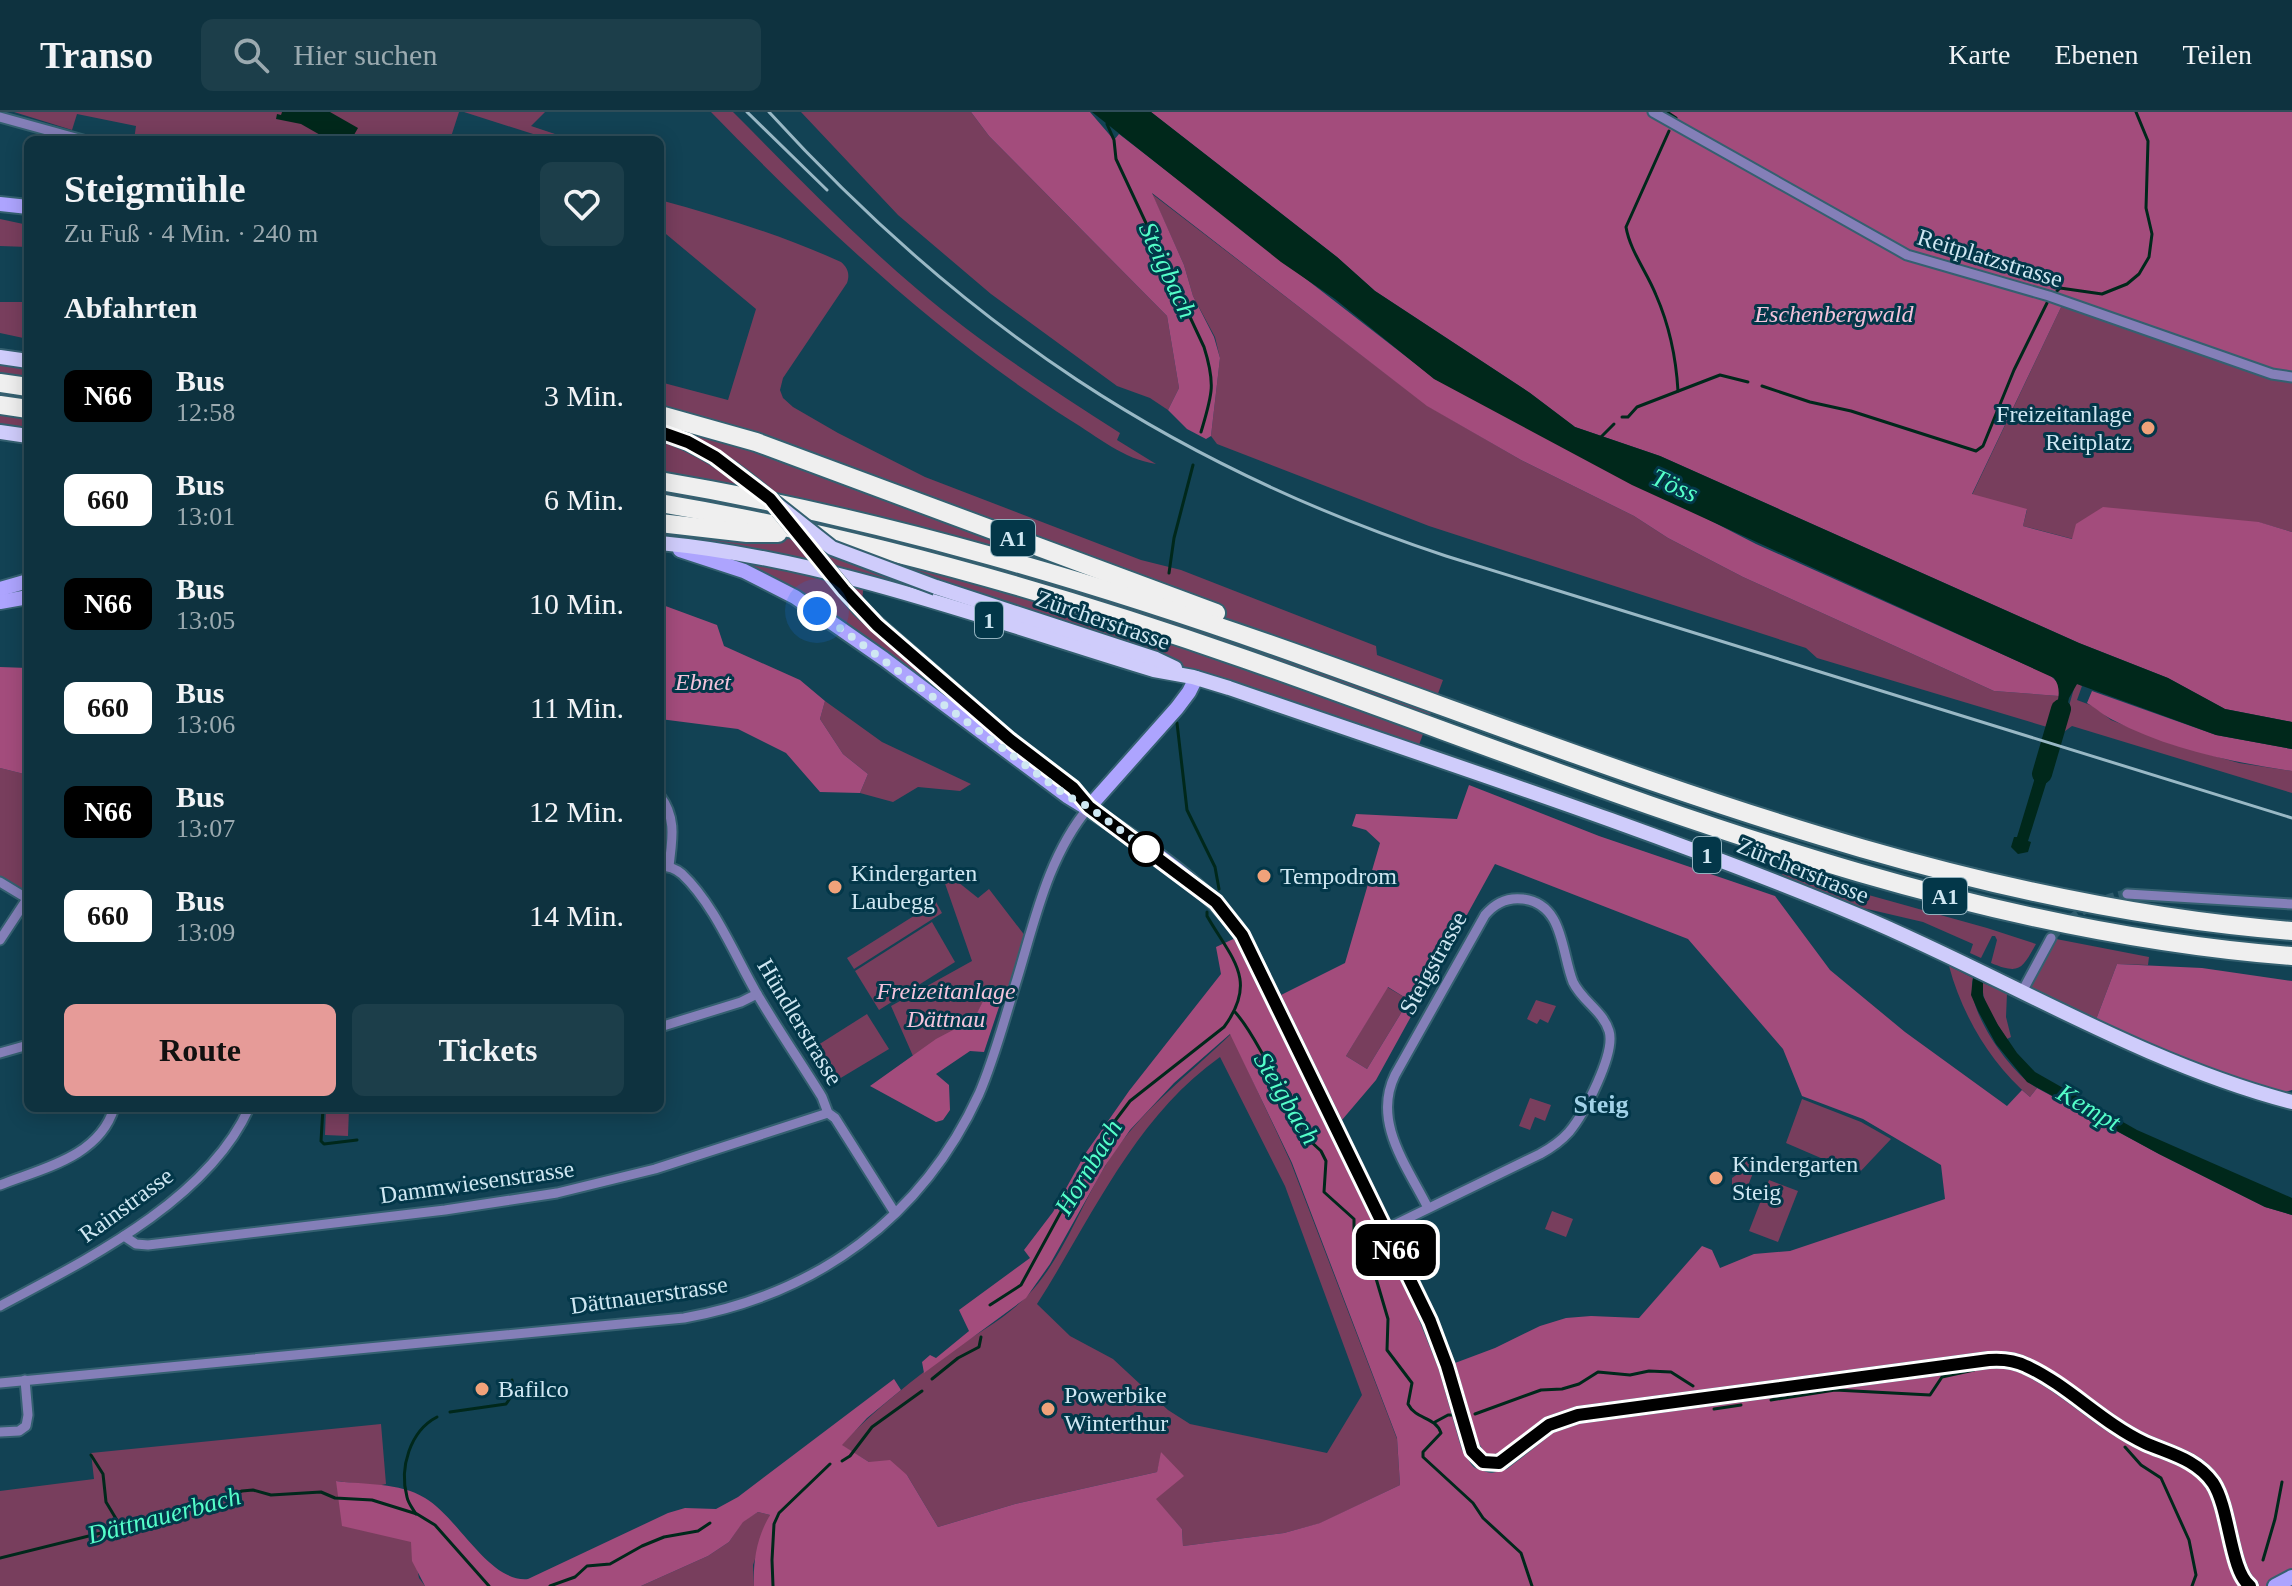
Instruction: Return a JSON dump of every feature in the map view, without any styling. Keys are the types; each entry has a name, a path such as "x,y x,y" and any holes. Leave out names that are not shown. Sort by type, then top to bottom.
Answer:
{"highway":[{"path":"0,383 24,386"},
{"path":"0,405 24,408"},
{"name":"A1","path":"664,416 756,442 1222,615 1316,660"},
{"name":"A1","path":"664,482 817,511 962,547 1105,589 1316,660 1644,778 1872,851 2077,901 2195,921 2292,931"},
{"name":"A1","path":"664,504 813,532 957,568 1127,619 1678,816 1866,875 1968,902 2102,931 2292,956"},
{"name":"A1","path":"664,523 747,533 813,532"}],"main road":[{"path":"0,204 24,207"},
{"path":"0,357 24,360"},
{"path":"0,432 24,435"},
{"name":"Zürcherstrasse","path":"664,434 697,446 742,475 832,548 936,587 1156,659 1195,678 1724,862 1860,916 2190,1069 2292,1102"},
{"path":"770,499 860,609 1010,740 1073,788 1089,807"},
{"path":"664,544 744,571 795,597 1067,796 1089,807 1202,891 1230,918 1242,935 1436,1336 1472,1451 1483,1462 1495,1464 1503,1461 1549,1425 1578,1415 1989,1360 2008,1360 2032,1369 2122,1430 2200,1469 2220,1497 2240,1574 2250,1586"},
{"name":"Zürcherstrasse","path":"664,544 739,554 864,582 1154,670 1195,678"},
{"path":"0,589 24,582"},
{"path":"0,602 24,598"},
{"name":"Dättnauerstrasse","path":"1089,807 1177,708 1195,678"},
{"path":"2275,1586 2292,1577"}],"street":[{"name":"Reitplatzstrasse","path":"1653,112 1907,255 2038,292 2272,374 2292,377"},
{"path":"0,117 69,136"},
{"path":"664,802 672,823 664,866"},
{"name":"Dättnauerstrasse","path":"0,1383 684,1318 726,1310 803,1280 859,1245 888,1222 939,1164 973,1105 995,1051 1050,873 1068,837 1089,807"},
{"name":"Hündlerstrasse","path":"664,866 681,874 703,901 822,1097 828,1113 835,1118 895,1213"},
{"path":"0,882 24,897"},
{"path":"2127,894 2292,904"},
{"name":"Steigstrasse","path":"1386,1229 1428,1208 1557,1143 1578,1119 1609,1054 1609,1030 1602,1017 1575,986 1554,919 1544,907 1530,900 1504,900 1485,915 1390,1085 1386,1108 1390,1131 1428,1208"},
{"path":"0,940 24,905"},
{"path":"2023,990 2051,938"},
{"path":"664,1026 757,994"},
{"path":"0,1053 24,1046"},
{"path":"0,1185 91,1146 105,1129 112,1112"},
{"name":"Rainstrasse","path":"0,1306 124,1236 214,1163 236,1134 247,1112"},
{"name":"Dammwiesenstrasse","path":"124,1236 136,1244 148,1245 526,1199 655,1169 828,1113"},
{"path":"0,1432 19,1431 26,1426 25,1380"}],"green space":[{"path":"14,112 459,112 451,136 135,136 136,126 77,114 72,130"},
{"path":"464,112 545,112 531,126 561,136 539,136"},
{"path":"711,112 733,112 846,225 941,309 990,346 1120,433 1117,440 1156,464 1111,446 973,352 838,237"},
{"path":"801,112 971,112 989,136 1167,316 1179,388 1168,410 1150,398 1117,386 991,294 898,215"},
{"path":"971,112 1090,112 1114,140 1119,134 1435,379 1756,544 2051,676 2059,684 2059,696 1994,691 1743,577 1668,538 1634,516 1521,460 1427,406 1152,193 1184,265 1193,296 1214,337 1220,358 1211,436 1206,439 1187,429 1168,410 1179,388 1167,316 989,136"},
{"name":"Eschenbergwald","path":"1151,112 2292,112 2292,376 2272,373 2064,301 1972,494 2027,509 2023,526 2072,539 2076,524 2103,507 2259,522 2292,532 2292,722 2225,709 2168,678 2079,643 1660,456 1575,427 1530,393 1375,291 1337,257"},
{"path":"1152,194 1428,406 1521,460 1634,516 1668,538 1743,577 1994,691 2059,696 2049,730 1817,658 1806,648 1429,526 1217,444 1211,436 1220,358 1215,337 1193,296 1184,265"},
{"path":"664,201 774,235 819,252 845,267 847,283 783,378 780,390 783,398 793,407 925,477 1141,560 1181,570 1376,646 1377,655 1443,680 1416,753 1229,688 864,583 861,609 999,730 999,744 788,592 664,546 664,383 728,400 756,309 664,232"},
{"path":"0,219 24,224 24,247 0,246"},
{"name":"Freizeitanlage Reitplatz","path":"2064,301 2292,376 2292,532 2258,522 2073,539 2023,526 2027,510 1972,495"},
{"path":"0,302 24,302 24,338 0,333"},
{"path":"0,357 24,360 24,435 0,432"},
{"name":"Ebnet","path":"664,605 717,625 724,646 800,680 825,701 820,719 843,754 868,774 860,793 820,792 786,753 738,729 664,720"},
{"path":"0,667 24,668 24,774 0,768"},
{"path":"2075,685 2082,686 2077,700 2093,706 2111,720 2172,744 2239,763 2292,771 2292,793 2072,726 2061,734"},
{"path":"2092,691 2216,735 2292,749 2292,771 2223,759 2156,739 2110,718 2087,703"},
{"path":"825,701 882,742 971,784 960,791 918,787 893,802 860,793 868,774 843,754 820,719"},
{"path":"0,768 24,774 24,897 0,882"},
{"path":"1469,785 1599,836 1775,896 1830,970 1905,1032 2007,1106 2022,1090 2030,1097 2037,1088 2265,1207 2292,1215 2292,1586 754,1586 757,1549 770,1515 758,1512 743,1522 729,1542 708,1556 641,1586 425,1586 412,1561 411,1542 342,1526 336,1481 404,1489 437,1507 500,1571 528,1579 668,1513 685,1508 716,1509 738,1497 894,1379 901,1390 867,1418 842,1445 869,1462 890,1460 907,1475 938,1527 1015,1504 1157,1472 1161,1452 1184,1476 1156,1499 1182,1529 1183,1546 1284,1533 1320,1523 1400,1485 1397,1438 1292,1163 1230,1034 1174,1083 1130,1130 1105,1166 1050,1264 1026,1298 924,1373 922,1362 930,1355 936,1358 969,1331 959,1310 1030,1258 1024,1250 1053,1212 1085,1154 1129,1091 1221,974 1216,947 1242,935 1273,999 1345,963 1380,843 1366,830 1352,826 1356,814 1457,819","holes":["1495,864 1688,939 1783,1049 1802,1096 1863,1119 1941,1165 1945,1199 1790,1251 1754,1254 1720,1268 1712,1250 1702,1246 1639,1318 1566,1318 1447,1366 1336,1127 1376,1080","1388,987 1409,1000 1367,1069 1346,1056"]},
{"path":"1786,865 1865,894 2036,944 2019,967 2001,967 1991,963 1997,940 1995,936 1992,936 1981,958 1970,953 1973,944 1923,922 1863,908 1782,875"},
{"name":"Freizeitanlage Dättnau","path":"948,869 978,898 989,889 1029,941 1009,1007 986,996 974,1019 913,1056 891,1006 972,961 941,872"},
{"path":"936,902 942,913 854,969 847,958"},
{"path":"932,922 955,962 879,1010 855,971"},
{"path":"2051,938 2149,957 2148,965 2117,964 2094,1025 2023,990"},
{"path":"2117,964 2202,968 2292,981 2292,1090 2285,1092 2283,1100 2094,1025"},
{"path":"1949,966 1973,978 1972,991 1982,1022 2003,1055 2037,1088 2030,1097 2003,1070 1980,1038"},
{"path":"1983,983 2007,993 2006,1017 2011,1037 2007,1039 1987,1005"},
{"path":"1387,987 1409,1000 1367,1069 1346,1056"},
{"path":"986,995 1001,1001 984,1052 970,1051 936,1074 949,1085 950,1110 943,1120 936,1122 870,1086 936,1039 974,1019"},
{"path":"1536,1000 1556,1006 1548,1023 1540,1019 1537,1024 1527,1019"},
{"path":"867,1014 889,1049 839,1079 818,1045"},
{"path":"1231,1034 1291,1163 1397,1439 1400,1485 1321,1523 1284,1533 1183,1546 1182,1529 1155,1499 1162,1452 1157,1472 1015,1504 938,1527 907,1475 869,1462 841,1445 909,1383 1027,1296 1053,1263 1104,1169 1128,1134 1155,1104","holes":["1220,1057 1285,1186 1362,1395 1327,1453 1190,1424 1168,1410 1113,1359 1070,1336 1037,1304 1139,1139 1163,1109"]},
{"path":"1530,1098 1551,1105 1545,1121 1535,1117 1530,1130 1519,1126"},
{"path":"1802,1099 1861,1122 1891,1139 1858,1174 1786,1143"},
{"path":"326,1112 349,1112 348,1136 325,1135"},
{"path":"1748,1157 1757,1163 1747,1188 1737,1189 1732,1185 1732,1178 1739,1173 1740,1162"},
{"path":"1769,1180 1798,1191 1778,1242 1749,1231"},
{"path":"1552,1211 1573,1219 1566,1237 1545,1229"},
{"path":"381,1424 386,1484 377,1486 336,1481 412,1542 419,1578 425,1586 0,1586 0,1491 94,1479 91,1453"},
{"path":"758,1512 770,1515 753,1565 754,1586 641,1586 708,1556 729,1542 743,1521"}],"water":[{"path":"282,112 330,112 358,128 353,136 322,136 301,124 276,119 277,114 281,115"},
{"name":"Töss","path":"1092,112 1151,112 1337,257 1375,291 1530,393 1575,427 1660,456 2079,643 2168,678 2225,709 2292,722 2292,749 2216,735 2077,684 2069,698 2061,734 2049,730 2059,696 2054,678 1632,485 1434,379"},
{"path":"2044,748 2056,752 2028,841 2031,842 2028,852 2018,854 2011,847 2014,837 2017,837"},
{"path":"1973,978 1983,983 1983,996 1998,1025 2035,1072 2137,1130 2292,1198 2292,1215 2265,1207 2159,1154 2027,1082 1996,1044 1978,1011 1971,995"}],"waterway":[{"path":"1667,112 1676,118"},
{"path":"2057,291 2060,288 2102,294 2127,284 2139,274 2149,257 2152,234 2146,208 2148,141 2136,112"},
{"name":"Steigbach","path":"1107,124 1114,140 1116,159 1204,347 1211,390 1201,432"},
{"path":"1669,131 1626,227 1631,245 1665,319 1674,354 1678,391"},
{"path":"1762,386 1976,451 1983,446 2014,370 2047,303"},
{"path":"1622,417 1628,417 1637,407 1720,375 1748,382"},
{"path":"1600,438 1614,424"},
{"name":"Steigbach","path":"1169,573 1174,538 1193,465"},
{"name":"Kempt","path":"2042,774 2061,709"},
{"name":"Steigbach","path":"1177,723 1187,810 1215,867 1219,889"},
{"name":"Hornbach","path":"990,1305 1021,1285 1099,1142 1130,1101 1224,1027 1234,1010 1239,996 1238,970 1207,912"},
{"name":"Steigbach","path":"1235,1012 1290,1094 1293,1112 1307,1138 1321,1151 1326,1161 1324,1192 1354,1219 1354,1231 1375,1275 1388,1319 1387,1350 1412,1383 1408,1404 1441,1433 1423,1452 1423,1457 1521,1553 1532,1586"},
{"path":"323,1112 321,1141 324,1144 357,1140"},
{"name":"Hornbach","path":"932,1379 958,1358 979,1347 981,1337"},
{"path":"1771,1400 1835,1390 1930,1395 1942,1377 1974,1370"},
{"path":"1475,1414 1541,1390 1579,1384 1598,1372 1630,1375 1649,1371 1671,1372 1693,1386"},
{"path":"450,1412 506,1404 513,1394 512,1380"},
{"name":"Hornbach","path":"842,1461 850,1456 872,1427 922,1391"},
{"path":"1714,1409 1741,1405"},
{"path":"1435,1422 1452,1415"},
{"path":"416,1514 407,1497 406,1463 420,1431 437,1417"},
{"path":"2125,1447 2141,1465 2161,1478 2189,1540 2196,1575 2192,1586"},
{"path":"91,1455 103,1474 106,1502 121,1527"},
{"name":"Hornbach","path":"773,1586 774,1524 779,1513 830,1464"},
{"path":"2263,1560 2282,1482"},
{"name":"Dättnauerbach","path":"139,1522 242,1491 253,1490 271,1495 321,1492 335,1498 372,1500 417,1514 435,1525 489,1586"},
{"name":"Dättnauerbach","path":"550,1586 575,1577 587,1566 610,1564 642,1546 664,1537 698,1531 710,1523"},
{"name":"Dättnauerbach","path":"0,1558 121,1528"}],"tunnel":[{"path":"2051,938 2085,909 2127,894"}],"railway":[{"path":"747,112 827,190"},
{"path":"769,112 843,189 918,259 996,323 1078,380 1162,432 1252,478 1346,520 1446,556 2292,818"}],"bus line":[{"name":"N66","path":"664,433 706,451 770,499 860,609 877,625 1010,740 1073,788 1089,807 1216,902 1230,918 1242,935 1430,1321 1447,1366 1470,1446 1479,1460 1499,1463 1549,1425 1578,1415 1989,1360 2008,1360 2032,1369 2122,1430 2200,1469 2220,1497 2240,1574 2250,1586"}],"place":[{"name":"Freizeitanlage Reitplatz","path":"2148,428"},
{"name":"Tempodrom","path":"1264,876"},
{"name":"Kindergarten Laubegg","path":"835,887"},
{"name":"Kindergarten Steig","path":"1716,1178"},
{"name":"Bafilco","path":"482,1389"},
{"name":"Powerbike Winterthur","path":"1048,1409"}],"district":[{"name":"Steig","path":"1601,1104"}],"route":[{"path":"817,611 1067,796 1089,807 1146,849"}]}
